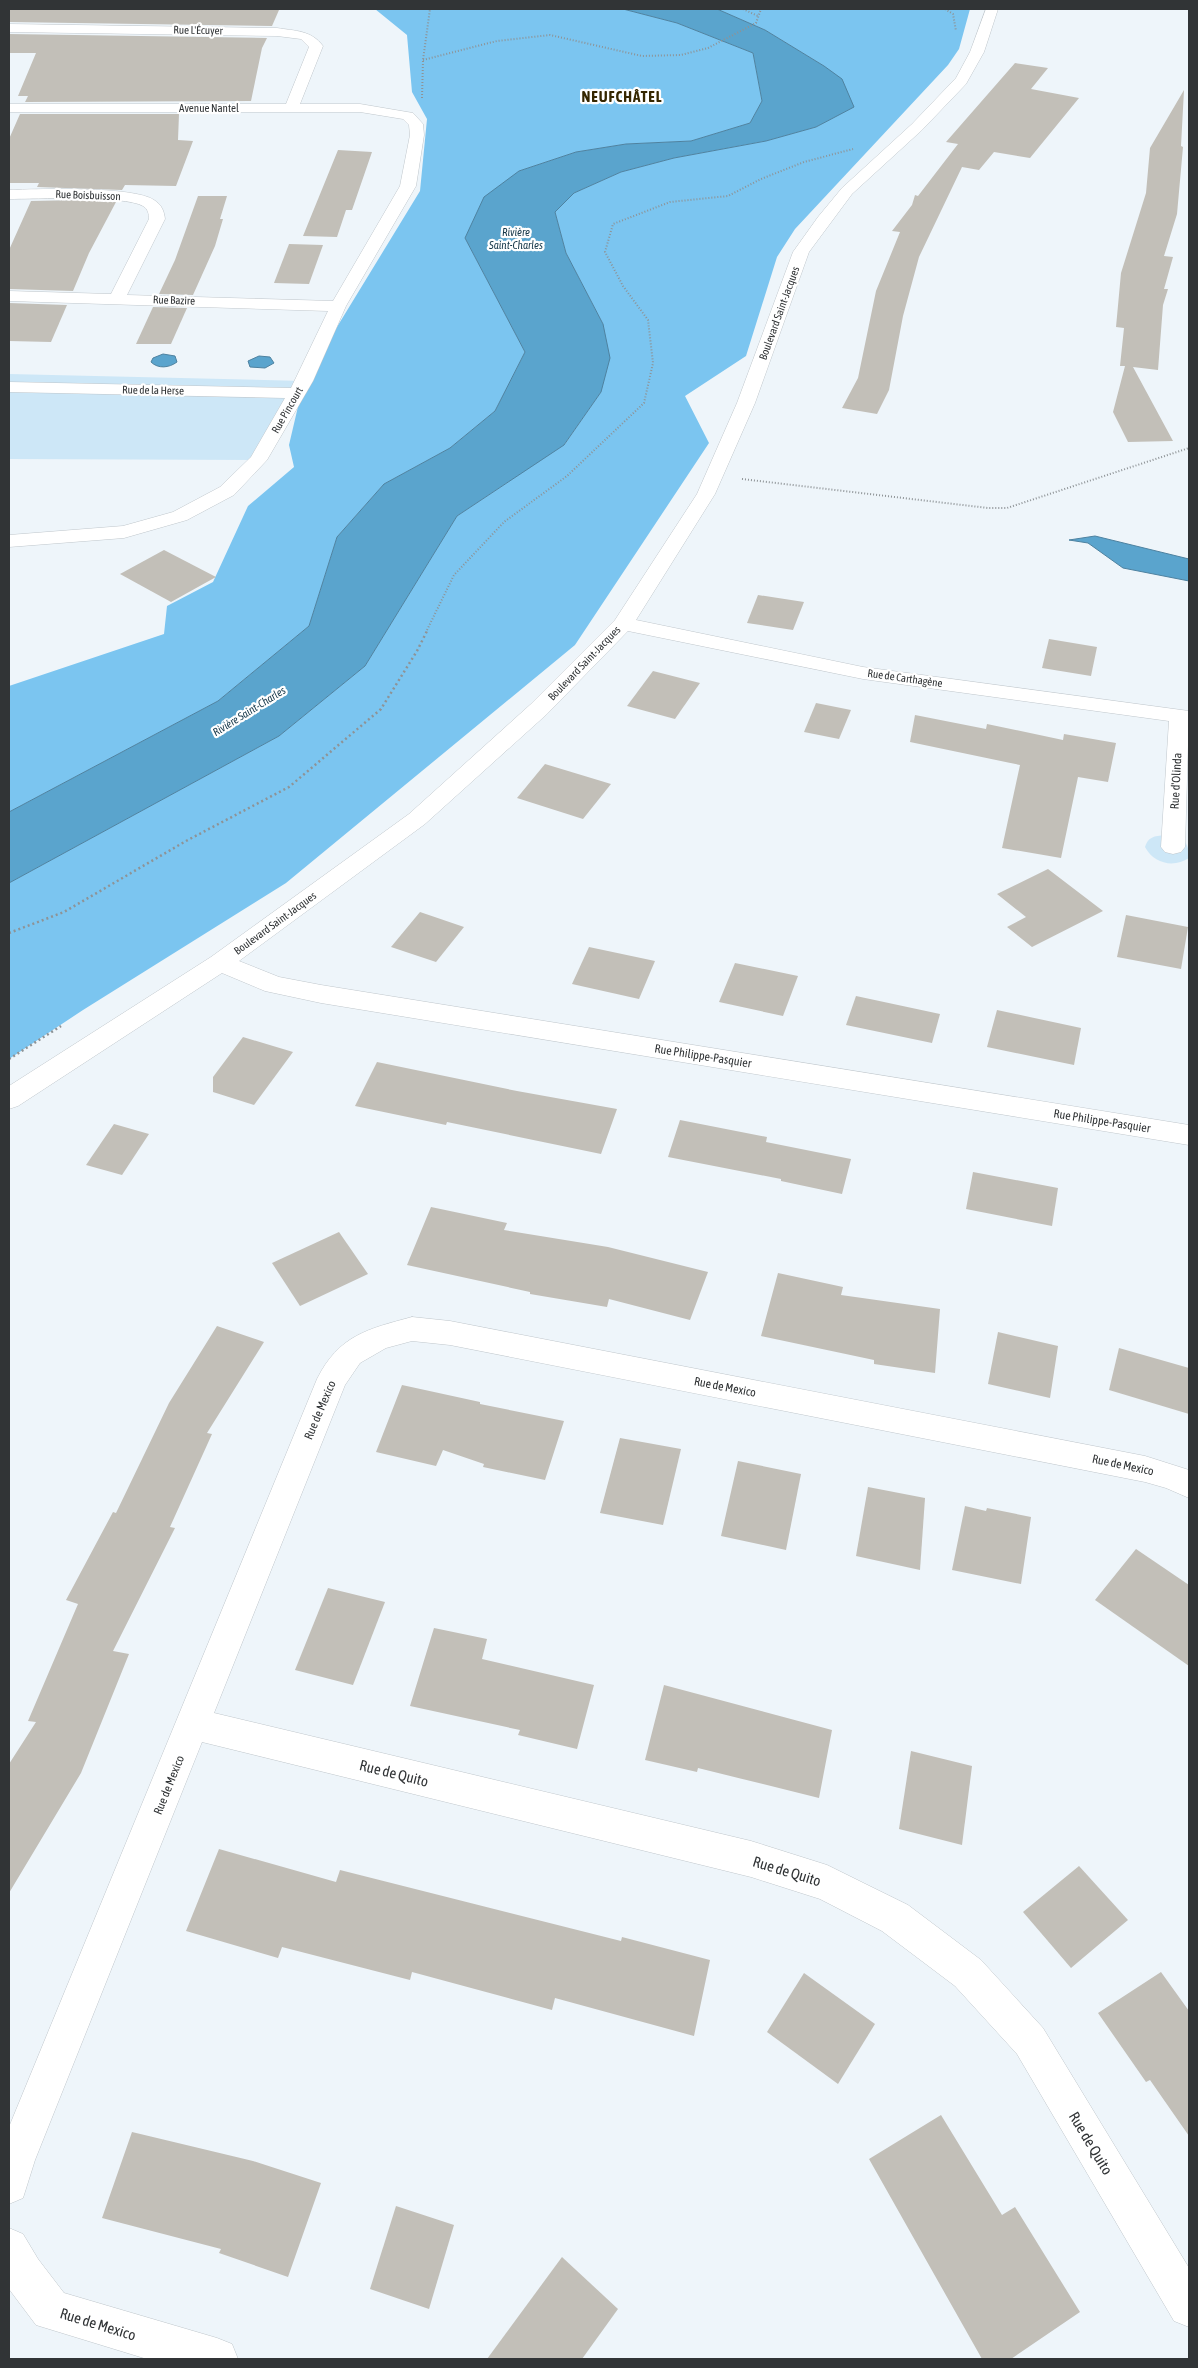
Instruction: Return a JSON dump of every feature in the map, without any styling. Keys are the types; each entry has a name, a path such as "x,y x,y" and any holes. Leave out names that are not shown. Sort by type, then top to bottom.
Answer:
{"street":[{"name":"Boulevard Saint-Jacques","path":"9,1099 220,963 417,819 539,709 623,624 706,494 746,403 802,252 823,220 848,190 917,126 961,81 973,60 992,9"},
{"name":"Rue L'Écuyer","path":"9,28 277,32 305,36 316,46 291,108"},
{"name":"Avenue Nantel","path":"9,108 360,108 408,116"},
{"name":"Rue Pincourt","path":"9,541 124,532 180,516 227,491 258,460 297,393 338,306 408,186 417,135 416,124 408,116"},
{"name":"Rue Boisbuisson","path":"9,194 115,195 148,202 156,210 157,219 118,298"},
{"name":"Rue Bazire","path":"9,296 338,306"},
{"name":"Rue de la Herse","path":"9,387 297,393"},
{"name":"Rue de Carthagène","path":"623,624 863,673 1184,716"},
{"name":"Rue d'Olinda","path":"1173,847 1184,716"},
{"name":"Rue Philippe-Pasquier","path":"220,963 274,985 320,994 1189,1135"},
{"name":"Rue de Mexico","path":"9,2184 15,2160 194,1724 332,1379 350,1354 378,1338 412,1329 450,1334 1135,1467 1174,1477 1189,1485"},
{"name":"Rue de Quito","path":"194,1724 752,1860 827,1884 895,1918 968,1973 1030,2041 1189,2306"},
{"name":"Rue de Mexico","path":"9,2248 23,2274 52,2310 217,2359"}],"path":[{"path":"408,116 422,108 424,60 430,9"},
{"path":"743,9 758,16"},
{"path":"424,60 497,41 550,35 642,56 681,55 708,48 756,23 761,9"},
{"path":"945,9 953,14 956,31"},
{"path":"9,933 64,912 186,841 289,787 381,709 417,651 454,575 504,522 567,476 644,403 653,363 648,320 623,286 605,252 613,224 670,202 728,196 761,179 804,162 860,148"},
{"path":"714,474 978,507 1007,508 1189,448"}],"shaded area":[{"path":"375,9 623,9 677,23 753,53 762,101 750,123 691,141 626,144 576,152 519,171 465,238 525,352 495,411 450,448 384,484 337,537 309,626 218,701 9,812 9,686 164,634 167,606 213,582 248,506 294,467 289,445 304,381 420,191 427,119 412,92 407,35"},
{"path":"717,9 970,9 959,49 948,65 795,229 777,257 746,356 685,396 709,443 575,645 286,883 83,1010 9,1059 9,883 279,736 365,666 457,516 565,444 601,392 603,324 566,253 555,212 574,193 621,172 674,158 766,141 816,127 853,107 824,66 765,30"},
{"path":"9,374 304,381 258,460 9,459"},
{"path":"1165,835 1183,840 1188,847 1189,858 1177,863 1165,863 1149,853 1145,847 1148,841"}],"water":[{"name":"Rivière Saint-Charles","path":"623,9 717,9 765,30 824,66 842,79 854,107 816,127 766,141 674,158 621,172 574,193 555,212 566,253 603,324 610,358 601,392 564,445 457,516 365,666 279,736 9,883 9,812 218,701 309,626 337,537 384,484 450,448 495,411 525,352 465,238 484,197 519,171 576,152 626,144 691,141 750,123 762,101 753,53 677,23"},
{"path":"163,354 175,356 177,362 171,366 164,367 157,366 151,362 153,358"},
{"path":"259,356 270,357 274,363 265,368 250,367 248,361"},
{"path":"1095,536 1189,559 1189,581 1123,568 1088,543 1069,540"}],"building":[{"path":"9,9 279,10 272,26 9,22"},
{"path":"9,34 267,38 262,48 251,101 25,102 28,96 18,96 36,53 9,53"},
{"path":"1015,63 1048,68 1031,89 1079,98 1030,158 994,152 979,170 962,167 919,257 903,316 889,390 877,414 842,408 858,378 876,291 900,232 892,231 912,205 915,195 918,196 958,144 946,142"},
{"path":"1184,90 1181,146 1183,147 1177,214 1164,256 1173,257 1164,289 1168,289 1163,305 1158,370 1133,367 1173,441 1128,442 1113,412 1125,366 1120,366 1124,328 1116,327 1121,273 1146,193 1150,148"},
{"path":"20,114 179,114 178,140 193,141 176,186 125,185 122,190 37,187 39,183 9,183 9,139"},
{"path":"338,150 372,152 352,210 346,210 337,237 303,236"},
{"path":"198,196 227,196 215,246 193,295 159,294 175,260"},
{"path":"79,200 116,202 89,253 73,291 9,289 9,250 31,201"},
{"path":"289,244 323,245 309,284 274,283"},
{"path":"9,303 67,305 51,342 9,341"},
{"path":"153,307 187,308 171,344 136,344"},
{"path":"164,550 216,577 171,602 120,574"},
{"path":"758,595 804,602 793,630 747,623"},
{"path":"1049,639 1097,647 1091,676 1042,668"},
{"path":"653,671 700,683 675,719 627,706"},
{"path":"816,703 851,710 839,739 804,732"},
{"path":"915,715 986,729 987,724 1063,740 1064,734 1116,743 1108,782 1078,777 1061,858 1002,848 1020,765 910,742"},
{"path":"545,764 611,784 583,819 517,798"},
{"path":"1048,869 1103,911 1032,947 1007,927 1026,917 997,894"},
{"path":"420,912 464,927 436,962 391,947"},
{"path":"1126,915 1188,927 1181,969 1117,957"},
{"path":"589,947 655,961 639,999 572,984"},
{"path":"735,963 798,976 783,1016 719,1002"},
{"path":"856,996 940,1014 932,1043 846,1025"},
{"path":"997,1010 1081,1028 1074,1065 987,1047"},
{"path":"243,1037 293,1052 254,1105 213,1092 213,1077"},
{"path":"377,1062 517,1091 617,1109 601,1154 447,1122 446,1125 355,1106"},
{"path":"680,1120 767,1137 766,1142 851,1159 842,1194 781,1181 781,1179 668,1157"},
{"path":"114,1124 149,1134 122,1175 86,1165"},
{"path":"973,1172 1058,1188 1052,1226 966,1209"},
{"path":"431,1207 507,1223 504,1230 608,1247 708,1272 690,1320 609,1299 607,1307 530,1294 530,1292 407,1265"},
{"path":"339,1232 368,1274 300,1306 272,1263"},
{"path":"778,1273 843,1287 841,1295 940,1309 935,1373 874,1364 874,1360 761,1336"},
{"path":"217,1326 264,1342 207,1433 212,1434 170,1527 175,1528 113,1651 129,1654 81,1773 9,1893 9,1764 36,1722 28,1721 78,1604 66,1600 113,1512 116,1513 169,1403"},
{"path":"998,1332 1058,1346 1050,1398 988,1384"},
{"path":"1119,1348 1189,1368 1189,1414 1109,1390"},
{"path":"402,1385 480,1402 480,1404 564,1421 545,1480 483,1467 484,1464 443,1450 436,1466 376,1452"},
{"path":"620,1438 681,1449 663,1525 600,1513"},
{"path":"738,1461 801,1474 786,1550 721,1536"},
{"path":"868,1487 925,1498 920,1570 856,1556"},
{"path":"965,1506 986,1511 987,1508 1031,1517 1021,1584 952,1570"},
{"path":"1136,1549 1189,1585 1189,1666 1095,1600"},
{"path":"328,1588 385,1602 353,1685 295,1670"},
{"path":"434,1628 487,1639 482,1659 594,1685 577,1749 518,1735 520,1730 410,1706"},
{"path":"664,1685 832,1730 819,1798 698,1768 697,1772 645,1760"},
{"path":"911,1751 972,1766 962,1845 899,1829"},
{"path":"219,1849 336,1882 340,1870 621,1941 622,1937 710,1960 694,2036 555,1998 552,2010 412,1972 410,1980 282,1947 278,1958 186,1931"},
{"path":"1079,1866 1128,1920 1071,1968 1023,1912"},
{"path":"1161,1972 1189,2011 1189,2136 1150,2080 1146,2082 1098,2013"},
{"path":"804,1973 875,2024 838,2084 767,2032"},
{"path":"941,2115 1002,2215 1015,2207 1080,2312 1011,2359 982,2359 869,2159"},
{"path":"132,2132 253,2161 321,2183 288,2277 219,2253 221,2249 102,2218"},
{"path":"396,2206 454,2225 429,2309 370,2289"},
{"path":"562,2257 618,2309 582,2359 487,2359"}],"district":[{"name":"NEUFCHÂTEL","path":"622,96"}]}
